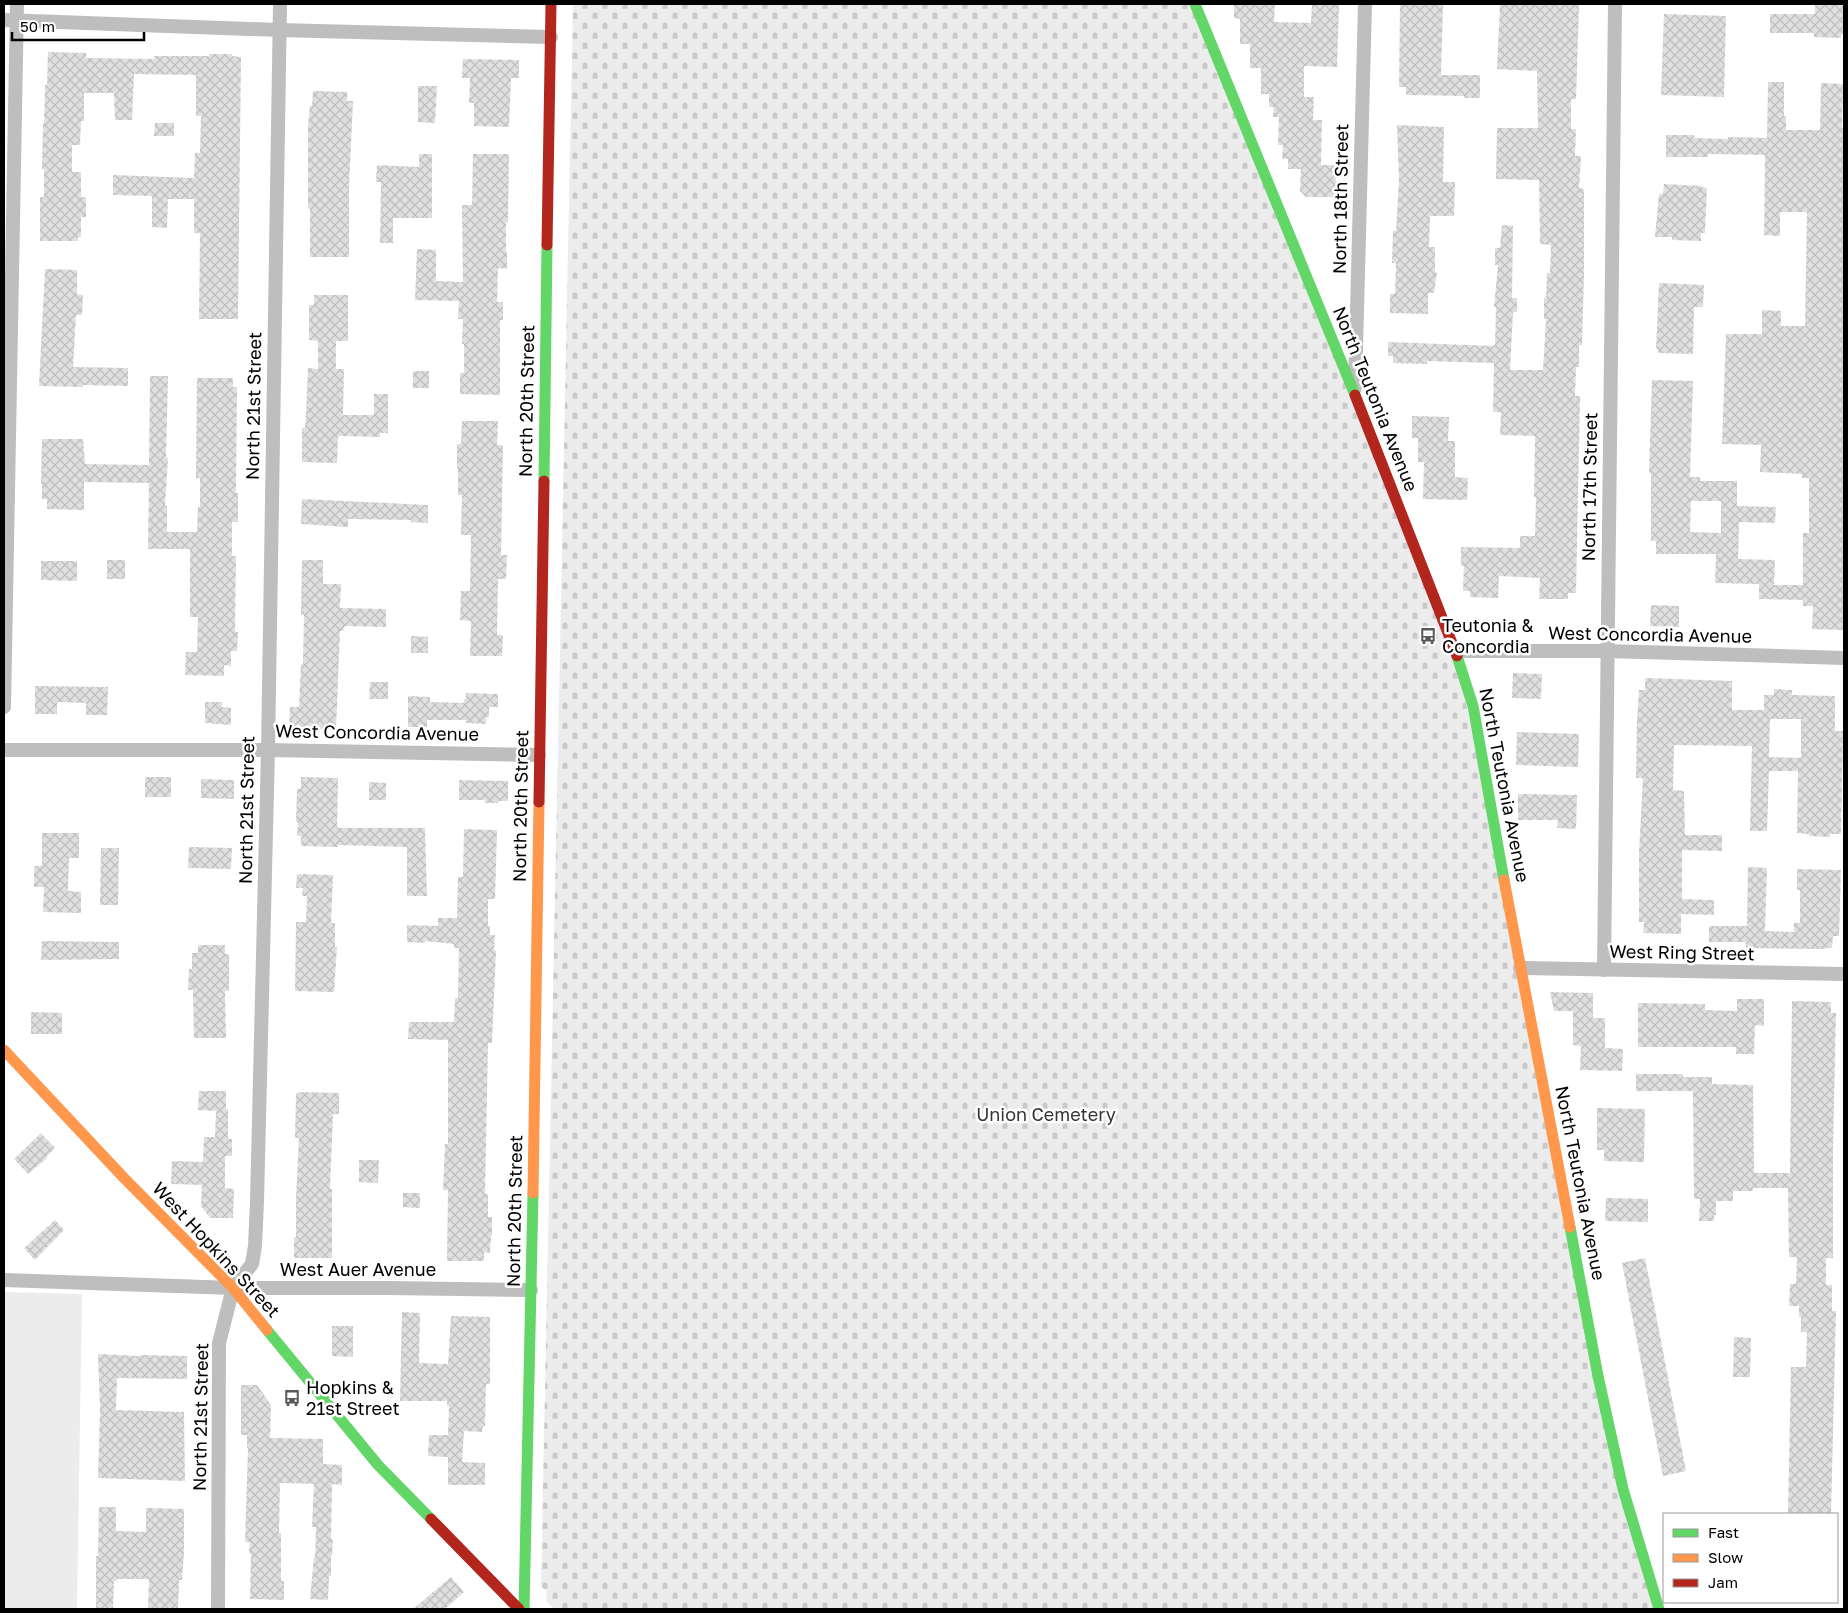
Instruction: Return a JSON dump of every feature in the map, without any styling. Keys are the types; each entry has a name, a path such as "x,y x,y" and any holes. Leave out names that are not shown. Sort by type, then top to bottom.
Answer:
{"main road":[{"name":"North 20th Street","path":"524,1609 531,1290 551,4"},
{"name":"North Teutonia Avenue","path":"1195,4 1355,394 1456,651 1473,706 1520,968 1600,1386 1623,1489 1659,1609"},
{"name":"West Hopkins Street","path":"4,1050 117,1171 233,1288 378,1465 519,1609"}],"street":[{"path":"4,707 10,20 16,4"},
{"name":"North 21st Street","path":"218,1609 219,1343 233,1288 252,1264 255,1246 268,750 280,4"},
{"name":"North 18th Street","path":"1355,394 1365,4"},
{"name":"North 17th Street","path":"1604,970 1615,4"},
{"path":"10,20 279,30 551,37"},
{"name":"West Concordia Avenue","path":"1456,651 1607,651 1844,658"},
{"name":"West Concordia Avenue","path":"4,750 268,750 539,755"},
{"name":"West Ring Street","path":"1520,968 1844,974"},
{"name":"West Auer Avenue","path":"4,1280 233,1288 531,1290"}],"green space":[{"name":"Union Cemetery","path":"573,4 1195,4 1456,651 1598,1376 1659,1609 554,1609 546,1601 547,1591 541,1587"},
{"path":"4,1292 82,1294 77,1609 4,1609"}],"building":[{"path":"1234,4 1275,4 1274,22 1311,23 1312,4 1339,4 1337,67 1304,66 1304,97 1314,97 1313,120 1322,120 1321,165 1336,165 1336,197 1306,197 1300,191 1301,169 1288,169 1288,159 1282,159 1283,145 1278,145 1279,117 1273,117 1274,107 1269,107 1269,94 1261,94 1261,68 1250,68 1250,44 1240,44 1240,19 1234,18"},
{"path":"1400,4 1443,4 1441,75 1480,75 1480,98 1406,95 1406,87 1399,87"},
{"path":"1500,4 1579,4 1576,99 1571,99 1571,129 1576,129 1575,156 1581,156 1579,188 1584,189 1584,275 1582,345 1579,345 1579,367 1576,367 1575,396 1580,396 1576,593 1568,593 1568,599 1539,599 1540,578 1499,576 1498,598 1470,597 1470,591 1463,591 1464,566 1461,566 1461,547 1520,548 1520,536 1535,536 1535,436 1500,435 1501,412 1493,412 1494,363 1427,361 1427,364 1393,363 1393,356 1388,356 1388,342 1494,346 1496,307 1494,307 1498,265 1495,265 1495,248 1500,248 1502,225 1513,226 1512,298 1517,298 1517,312 1513,312 1510,370 1543,370 1546,319 1544,319 1544,298 1546,298 1547,273 1550,273 1551,245 1540,244 1539,180 1496,179 1497,128 1538,128 1537,71 1497,69"},
{"path":"1815,4 1844,4 1844,34 1841,34 1841,38 1814,37 1814,33 1770,33 1770,14 1815,14"},
{"path":"1664,14 1726,16 1724,97 1661,95"},
{"path":"48,52 86,53 86,58 154,59 154,56 209,56 209,54 232,54 232,56 241,57 238,319 199,319 200,233 194,233 194,199 168,199 167,228 152,227 152,196 113,195 113,175 194,178 195,153 200,153 201,116 196,116 196,75 134,74 132,120 115,120 114,93 84,93 84,121 81,121 80,145 72,145 72,172 81,172 81,197 86,197 86,217 81,217 81,237 78,237 78,241 40,241 40,197 44,197 44,169 42,169 43,124"},
{"path":"463,59 519,60 519,78 511,78 509,127 474,126 474,103 469,103 470,78 462,78"},
{"path":"1768,82 1784,82 1786,130 1820,130 1821,83 1843,84 1843,630 1812,629 1813,606 1803,606 1803,600 1759,599 1759,584 1715,583 1716,554 1656,554 1656,541 1651,541 1651,473 1649,473 1652,380 1693,381 1690,477 1700,477 1700,481 1737,481 1737,506 1776,507 1775,523 1739,522 1738,559 1775,560 1774,585 1803,585 1803,533 1809,533 1809,478 1802,478 1802,474 1760,472 1761,445 1722,444 1726,334 1762,334 1762,310 1781,311 1781,326 1805,326 1807,212 1780,212 1780,236 1764,235 1765,155 1708,154 1708,157 1666,157 1666,135 1694,135 1694,138 1767,138","holes":["1691,501 1721,501 1721,533 1690,532"]},
{"path":"418,86 437,86 435,123 418,122"},
{"path":"313,91 347,92 347,101 353,101 349,187 349,257 310,257 308,126"},
{"path":"155,123 174,123 174,136 154,136"},
{"path":"1397,125 1444,127 1443,182 1455,182 1454,216 1430,216 1429,247 1435,247 1435,272 1437,273 1434,293 1428,293 1428,314 1390,313 1390,294 1395,294 1396,263 1392,263 1393,231 1396,231 1399,180"},
{"path":"419,154 432,154 432,218 393,218 393,243 380,243 381,182 376,182 377,165 419,167"},
{"path":"473,154 509,154 508,222 506,222 507,269 498,268 497,302 503,302 503,320 500,320 500,395 460,394 460,373 464,373 464,344 462,344 463,319 458,319 459,301 415,300 417,249 436,250 436,281 463,282 462,205 472,205"},
{"path":"1664,184 1702,186 1707,188 1705,233 1701,233 1701,241 1672,240 1672,237 1655,237 1659,194 1663,194"},
{"path":"45,269 77,270 77,294 83,295 82,315 76,315 73,367 128,368 128,386 39,386"},
{"path":"1659,283 1704,285 1703,307 1694,307 1693,354 1658,353 1658,349 1656,349"},
{"path":"314,295 348,295 348,341 336,341 336,369 344,369 343,415 374,415 374,394 388,394 388,433 380,433 380,437 338,436 337,463 302,462 302,428 305,428 308,368 318,369 318,341 309,340 309,305 314,305"},
{"path":"413,371 429,371 429,388 413,388"},
{"path":"150,376 168,376 166,458 168,458 165,506 167,506 167,532 197,532 198,507 200,507 200,478 196,478 197,378 233,378 233,387 237,387 236,493 238,493 238,522 232,522 232,556 236,556 235,632 238,632 237,651 231,651 231,666 224,665 224,676 185,675 186,652 197,652 198,617 190,617 190,549 148,549 149,483 84,482 84,510 47,509 47,499 42,499 42,439 83,439 85,464 149,465"},
{"path":"1412,416 1449,417 1448,441 1455,441 1455,477 1468,478 1467,500 1423,499 1424,462 1418,462 1418,438 1412,438"},
{"path":"462,421 498,421 497,445 503,445 501,555 507,555 506,579 498,579 497,635 503,635 502,656 470,656 471,621 460,620 461,591 470,591 471,535 461,535 462,495 458,495 457,444 461,444"},
{"path":"302,499 428,505 428,523 411,522 411,520 348,519 348,527 301,524"},
{"path":"107,560 125,560 125,579 107,579"},
{"path":"302,560 323,560 323,584 341,584 340,608 386,609 386,627 345,626 343,631 340,631 336,729 289,728 290,707 299,707 301,664 303,664 304,615 301,615"},
{"path":"41,561 77,561 77,581 41,580"},
{"path":"1651,605 1679,606 1679,627 1650,626"},
{"path":"411,636 428,637 428,653 411,653"},
{"path":"1513,673 1542,674 1541,699 1512,698"},
{"path":"1645,678 1732,681 1732,710 1764,710 1764,695 1774,695 1774,689 1792,690 1792,695 1835,696 1835,731 1843,731 1841,834 1830,834 1830,837 1809,836 1809,834 1797,833 1798,771 1769,771 1767,831 1750,831 1752,746 1674,745 1673,790 1684,791 1685,835 1722,835 1722,851 1682,850 1682,899 1714,900 1714,915 1681,914 1681,934 1643,933 1644,922 1639,922 1639,852 1643,778 1636,778 1637,720 1639,690 1645,690","holes":["1770,719 1801,719 1801,758 1769,757"]},
{"path":"370,682 388,682 388,699 369,699"},
{"path":"35,686 108,687 107,715 86,715 86,703 57,702 57,714 35,714"},
{"path":"466,693 498,694 498,707 489,707 489,717 486,717 486,724 466,723 466,720 427,720 427,727 408,727 408,696 430,697 430,702 464,703"},
{"path":"205,702 222,702 222,707 231,708 231,725 205,723"},
{"path":"1517,732 1579,734 1578,767 1516,765"},
{"path":"145,777 171,777 171,797 145,797"},
{"path":"301,777 338,778 337,827 339,828 425,828 427,896 407,896 407,847 301,846 301,836 297,836 298,822 296,822 297,789 301,789"},
{"path":"201,779 234,780 234,799 201,798"},
{"path":"459,780 508,781 508,801 485,803 485,800 459,800"},
{"path":"369,782 386,783 386,800 369,800"},
{"path":"1518,794 1577,795 1576,829 1557,828 1558,820 1518,820"},
{"path":"464,829 497,830 495,899 488,899 488,926 490,926 490,935 495,935 494,950 496,951 492,1043 488,1043 485,1194 488,1194 488,1217 492,1217 492,1236 490,1253 484,1252 484,1261 447,1261 448,1190 443,1190 445,1144 448,1144 448,1040 408,1039 409,1022 454,1022 455,998 458,998 459,948 454,948 454,944 425,941 425,943 407,942 407,925 438,926 438,918 457,918 458,877 463,877"},
{"path":"42,833 79,833 79,858 69,858 68,891 81,892 81,913 43,912 44,887 34,887 34,866 42,866"},
{"path":"189,847 232,848 231,869 188,868"},
{"path":"101,848 119,848 118,905 100,905"},
{"path":"1748,867 1767,868 1765,931 1794,932 1794,923 1800,923 1800,890 1797,890 1797,869 1841,870 1839,936 1833,936 1832,948 1746,948 1746,942 1709,942 1709,926 1747,926"},
{"path":"297,874 333,875 331,923 335,923 335,947 337,947 334,992 295,991 296,922 306,922 307,896 302,896 303,888 296,888"},
{"path":"42,941 119,942 119,959 41,960"},
{"path":"198,945 225,945 225,954 229,954 229,991 225,991 226,1038 194,1038 193,990 188,990 189,969 192,969 192,953 198,953"},
{"path":"1550,992 1593,993 1593,1018 1605,1018 1605,1048 1623,1049 1622,1071 1580,1070 1581,1046 1573,1045 1573,1011 1554,1011"},
{"path":"1737,999 1764,999 1764,1026 1755,1025 1754,1054 1736,1054 1736,1047 1638,1047 1638,1003 1705,1004 1705,1010 1737,1011"},
{"path":"1792,1001 1831,1002 1831,1013 1836,1013 1833,1258 1826,1258 1826,1285 1832,1285 1832,1311 1836,1311 1831,1513 1788,1513 1791,1367 1806,1367 1807,1332 1801,1332 1799,1306 1789,1306 1790,1284 1796,1284 1797,1257 1789,1257 1788,1188 1753,1188 1753,1191 1733,1191 1733,1201 1716,1201 1714,1221 1699,1221 1700,1199 1694,1199 1693,1091 1636,1091 1636,1074 1683,1074 1683,1077 1712,1077 1712,1084 1753,1085 1754,1173 1790,1173"},
{"path":"31,1012 62,1013 62,1034 31,1034"},
{"path":"199,1091 226,1091 228,1139 232,1139 232,1156 225,1156 225,1188 234,1189 233,1218 210,1218 201,1206 202,1185 171,1184 172,1161 203,1162 204,1137 215,1137 216,1111 198,1110"},
{"path":"299,1092 339,1093 339,1114 333,1114 330,1189 332,1189 332,1258 294,1258 299,1138 295,1138 296,1094"},
{"path":"1597,1108 1645,1109 1644,1162 1604,1161 1604,1150 1597,1150"},
{"path":"41,1133 55,1148 47,1158 28,1174 14,1159"},
{"path":"359,1160 379,1160 378,1183 359,1182"},
{"path":"403,1193 420,1193 420,1208 403,1207"},
{"path":"1606,1198 1648,1199 1648,1222 1605,1221"},
{"path":"55,1220 64,1230 35,1260 24,1248"},
{"path":"1645,1258 1686,1471 1663,1476 1622,1263"},
{"path":"402,1312 420,1313 419,1363 448,1364 451,1316 490,1317 490,1384 486,1384 485,1426 483,1426 482,1432 464,1431 462,1462 485,1463 485,1485 448,1485 448,1457 428,1456 429,1435 448,1435 449,1406 447,1406 447,1401 400,1401"},
{"path":"332,1326 353,1326 353,1357 332,1356"},
{"path":"1734,1337 1751,1338 1750,1377 1733,1377"},
{"path":"98,1354 187,1356 187,1379 117,1378 116,1410 184,1412 185,1481 98,1478 100,1409"},
{"path":"241,1385 257,1385 271,1405 270,1438 323,1439 323,1464 342,1465 342,1485 332,1484 331,1539 333,1539 328,1600 310,1599 315,1557 316,1527 312,1527 314,1484 287,1483 280,1483 279,1533 281,1533 281,1581 284,1581 284,1600 250,1599 250,1542 245,1542 248,1448 247,1435 241,1435"},
{"path":"99,1507 116,1507 116,1531 146,1532 146,1508 184,1509 184,1553 182,1580 179,1580 178,1609 148,1609 149,1579 117,1579 117,1581 114,1581 113,1609 96,1609 96,1556 98,1556"},
{"path":"451,1577 464,1592 445,1609 413,1609"}],"traffic: fast":[{"path":"1195,4 1355,395"},
{"path":"544,481 547,245"},
{"path":"1457,656 1473,706 1504,880"},
{"path":"524,1609 533,1193"},
{"path":"1570,1227 1598,1376 1623,1489 1659,1609"},
{"path":"267,1330 378,1465 431,1519"}],"traffic: slow":[{"path":"533,1193 539,802"},
{"path":"1504,880 1570,1227"},
{"path":"4,1050 124,1178 233,1288 267,1330"}],"traffic: jam":[{"path":"547,245 551,4"},
{"path":"1355,395 1457,656"},
{"path":"539,802 544,481"},
{"path":"431,1519 519,1609"}],"place":[{"name":"Teutonia & Concordia","path":"1428,636"},
{"name":"Hopkins & 21st Street","path":"292,1398"}]}
